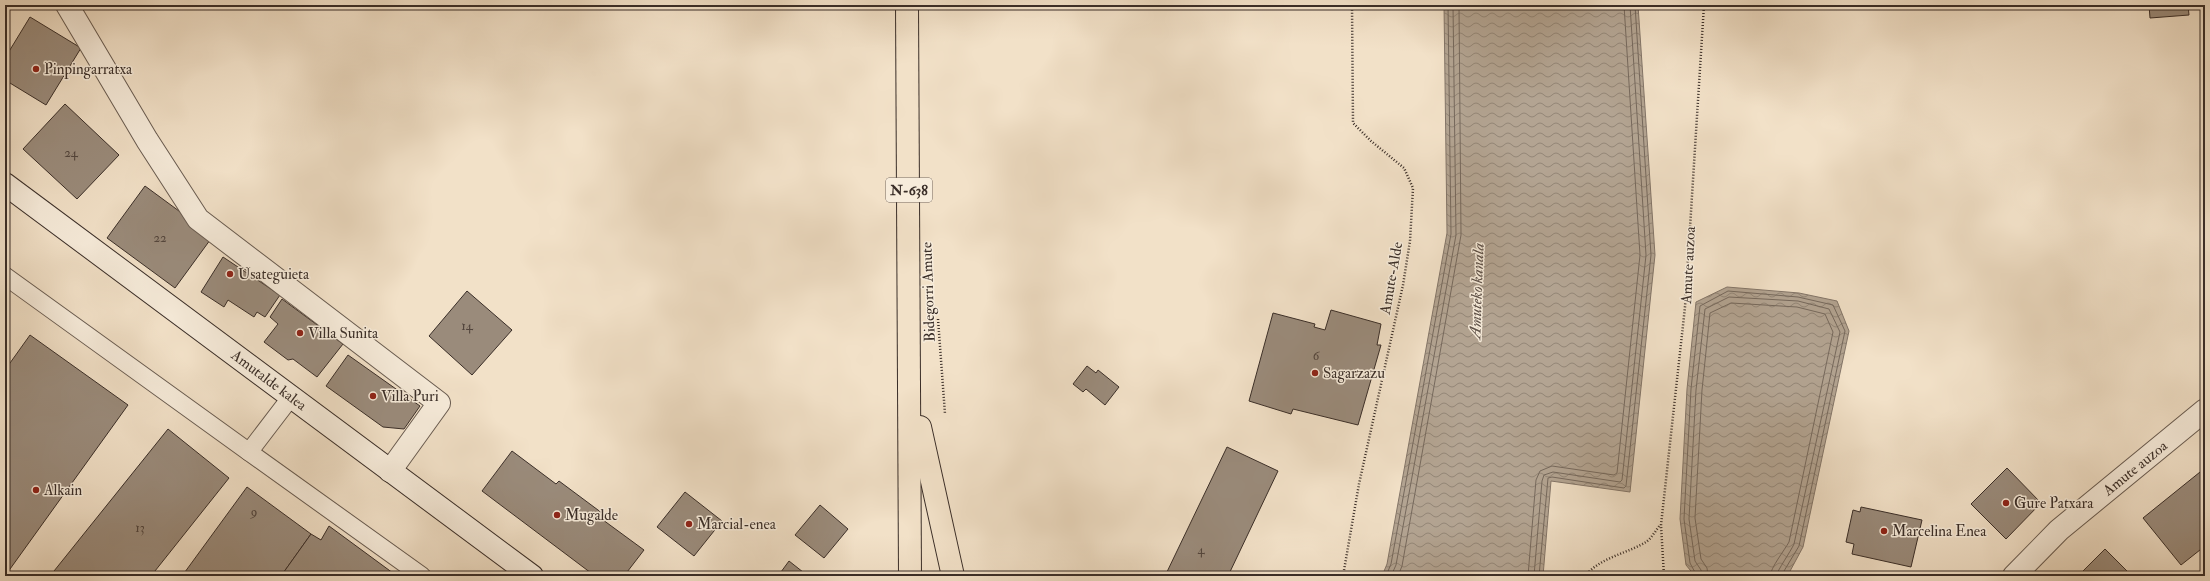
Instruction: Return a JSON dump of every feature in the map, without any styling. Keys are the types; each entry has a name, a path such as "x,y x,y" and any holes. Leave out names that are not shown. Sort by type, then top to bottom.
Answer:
{"main road":[{"name":"N-638","path":"907,5 910,576"},
{"name":"N-638","path":"910,374 923,446 953,576"}],"street":[{"path":"67,5 147,140 198,219 439,403 390,471"},
{"name":"Amutalde kalea","path":"5,184 532,576"},
{"name":"Amute auzoa","path":"2014,576 2059,530 2205,410"}],"lane":[{"path":"5,276 422,576"},
{"path":"249,452 291,397"}],"path":[{"name":"Amute-Alde","path":"1343,576 1359,484 1403,285 1410,241 1413,188 1404,168 1371,141 1353,123 1352,5"},
{"name":"Amute auzoa","path":"1664,576 1661,525 1685,307 1704,5"},
{"name":"Bidegorri Amute","path":"938,314 946,421"},
{"path":"1585,576 1592,568 1647,542 1661,525"}],"water":[{"name":"Amuteko kanala","path":"1444,5 1638,5 1655,255 1630,492 1551,481 1543,576 1382,576 1387,564 1447,233"},
{"path":"1727,287 1799,293 1837,301 1849,331 1803,547 1789,573 1777,576 1695,576 1686,565 1680,519 1687,389 1696,302"}],"building":[{"path":"2149,5 2188,5 2189,15 2150,18"},
{"name":"Pinpingarratxa","path":"30,17 81,48 46,105 5,80 5,58"},
{"path":"65,104 119,155 77,199 23,149"},
{"path":"145,186 213,236 175,288 107,238"},
{"name":"Usateguieta","path":"223,257 280,295 265,317 257,312 254,317 228,300 224,307 201,292"},
{"path":"467,291 512,330 472,375 429,336"},
{"name":"Villa Sunita","path":"282,299 343,344 317,377 293,359 288,360 264,342 278,324 270,317"},
{"name":"Sagarzazu","path":"1331,310 1381,324 1377,345 1381,345 1358,425 1293,409 1291,414 1249,401 1273,313 1315,324 1314,327 1325,330"},
{"name":"Alkain","path":"30,335 128,405 5,576 5,370"},
{"name":"Villa Puri","path":"348,355 420,406 404,429 383,427 326,386"},
{"path":"1087,366 1096,373 1098,370 1119,387 1105,405 1086,389 1083,392 1073,384"},
{"name":"Alkain","path":"168,429 229,478 151,576 50,576"},
{"path":"1227,447 1278,471 1228,576 1165,576"},
{"name":"Mugalde","path":"512,451 556,484 559,481 602,513 599,517 644,550 624,576 595,576 482,491"},
{"name":"Gure Patxara","path":"2007,468 2041,503 2006,539 1971,504"},
{"path":"2205,468 2205,546 2181,565 2143,518"},
{"path":"247,487 311,534 281,576 182,576"},
{"name":"Marcial-enea","path":"685,492 722,521 694,556 657,527"},
{"path":"820,505 848,529 824,558 795,535"},
{"name":"Marcelina Enea","path":"1861,507 1922,520 1911,567 1852,554 1854,544 1846,542 1853,510 1860,512"},
{"path":"329,526 397,576 281,576 311,534 321,540"},
{"path":"2105,549 2132,576 2078,576"},
{"path":"789,561 808,576 778,576"}],"place":[{"name":"Pinpingarratxa","path":"36,69"},
{"name":"Usateguieta","path":"230,274"},
{"name":"Villa Sunita","path":"300,333"},
{"name":"Sagarzazu","path":"1315,373"},
{"name":"Villa Puri","path":"373,396"},
{"name":"Alkain","path":"36,490"},
{"name":"Gure Patxara","path":"2006,503"},
{"name":"Mugalde","path":"557,515"},
{"name":"Marcial-enea","path":"689,524"},
{"name":"Marcelina Enea","path":"1884,531"}]}
